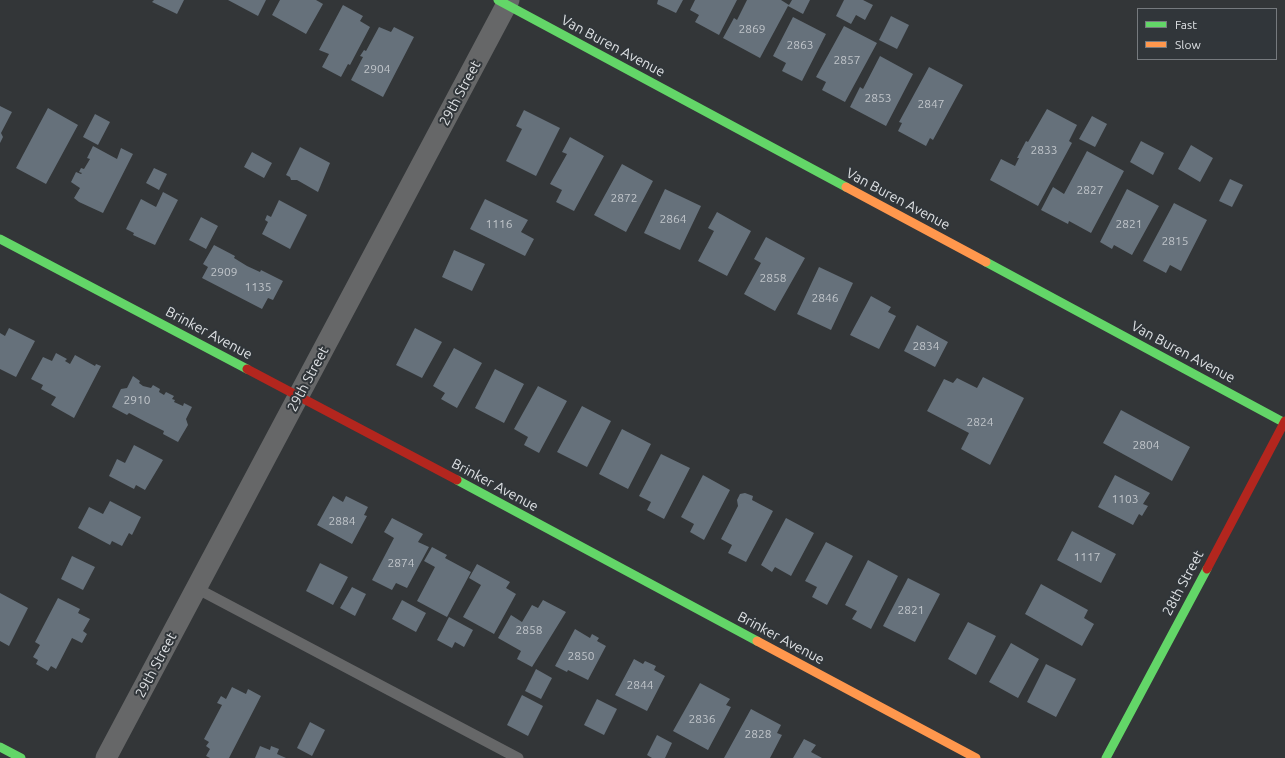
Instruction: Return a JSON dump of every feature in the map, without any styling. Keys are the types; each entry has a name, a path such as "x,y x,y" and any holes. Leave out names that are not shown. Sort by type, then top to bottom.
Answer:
{"street":[{"name":"29th Street","path":"106,758 299,397 504,2"},
{"name":"Van Buren Avenue","path":"504,2 1285,422"},
{"name":"Brinker Avenue","path":"0,239 343,419 976,758"},
{"name":"28th Street","path":"1106,758 1285,422"},
{"path":"0,747 21,758"}],"lane":[{"path":"196,588 518,758"}],"building":[{"path":"154,0 184,0 177,14 152,2"},
{"path":"228,0 266,0 258,16"},
{"path":"280,0 316,0 323,4 306,34 272,15"},
{"path":"658,0 683,0 676,13 657,4"},
{"path":"695,0 737,0 719,35 695,22 699,15 690,10"},
{"path":"747,0 781,0 789,5 792,0 810,0 803,14 788,6 760,58 723,38 734,18 737,20"},
{"path":"844,0 863,0 873,5 865,20 856,15 851,24 836,16"},
{"path":"343,5 363,16 360,21 370,27 350,65 348,64 341,77 322,67 329,54 319,50"},
{"path":"891,16 909,25 897,49 879,40"},
{"path":"793,17 826,34 802,81 782,71 786,63 773,56"},
{"path":"844,26 877,43 845,102 822,90 826,82 816,77"},
{"path":"379,27 391,32 394,27 414,37 383,97 351,80 363,57 360,56 364,50 366,51"},
{"path":"880,56 913,74 886,126 850,107 860,87 863,89"},
{"path":"929,67 963,85 933,140 930,138 926,146 898,131 902,123 899,122"},
{"path":"0,106 12,112 1,133 3,137 0,143"},
{"path":"48,108 78,125 46,184 16,168"},
{"path":"1047,109 1077,125 1069,141 1072,143 1038,206 990,180 1001,159 1015,166 1019,158 1017,158 1026,141 1028,142"},
{"path":"524,110 560,128 536,176 506,161 522,129 516,126"},
{"path":"95,114 110,122 98,145 83,137"},
{"path":"1092,116 1107,124 1095,147 1079,139"},
{"path":"570,137 604,156 574,211 556,202 562,190 550,184 567,154 562,152"},
{"path":"1141,141 1164,153 1153,175 1130,162"},
{"path":"1191,145 1213,158 1200,182 1178,169"},
{"path":"93,146 117,159 121,148 133,154 103,213 79,202 74,198 80,188 71,182 76,172 82,173 79,172 81,168 84,169 90,159 87,158"},
{"path":"300,147 330,163 318,192 297,180 291,180 290,177 286,175"},
{"path":"1087,151 1124,171 1091,233 1069,221 1068,224 1041,210 1053,187 1064,194"},
{"path":"252,152 272,163 264,178 244,167"},
{"path":"622,164 653,181 626,232 594,215"},
{"path":"154,168 167,174 159,190 146,183"},
{"path":"1230,179 1243,185 1232,207 1219,201"},
{"path":"665,189 701,206 680,250 644,233"},
{"path":"1127,189 1159,206 1132,255 1114,245 1112,249 1100,242"},
{"path":"163,192 178,200 155,245 133,235 134,233 126,229 141,199 156,207"},
{"path":"485,199 528,220 521,232 534,239 525,256 470,229"},
{"path":"279,200 307,215 290,249 262,234 268,222 265,220 267,215 271,217"},
{"path":"1174,203 1207,220 1181,271 1170,265 1166,273 1143,261"},
{"path":"717,212 751,231 727,276 698,261 714,231 708,228"},
{"path":"201,217 218,226 206,249 189,240"},
{"path":"766,237 805,258 775,311 744,294 761,263 754,259"},
{"path":"214,245 235,256 234,258 247,266 260,272 261,270 283,281 273,300 268,298 262,309 202,278 208,267 203,264"},
{"path":"454,250 485,264 472,291 442,277"},
{"path":"819,267 853,283 831,330 797,314"},
{"path":"871,296 891,307 888,312 896,316 879,349 850,335"},
{"path":"917,325 948,342 935,367 904,351"},
{"path":"9,328 35,341 16,377 0,369 0,333 5,336"},
{"path":"415,328 442,342 422,378 396,365"},
{"path":"454,348 482,363 457,408 441,399 445,393 433,386"},
{"path":"56,353 67,359 65,361 70,364 75,355 95,366 96,364 101,366 74,418 51,405 56,397 41,389 43,385 31,379 43,357 52,361"},
{"path":"495,369 524,384 504,423 475,408"},
{"path":"133,376 140,381 139,383 143,386 151,388 153,385 160,389 159,392 164,395 166,392 174,396 172,399 175,400 174,402 183,406 184,403 192,407 186,419 188,425 178,442 163,434 164,431 129,413 127,415 112,407 121,389 127,388"},
{"path":"983,377 1024,398 990,465 961,449 969,433 927,411 944,379 953,383 957,378 977,388"},
{"path":"538,386 567,401 539,453 524,445 528,437 514,429"},
{"path":"582,406 611,421 587,467 557,452"},
{"path":"1121,410 1190,447 1172,481 1103,443"},
{"path":"622,429 651,444 628,489 599,474"},
{"path":"134,445 163,460 145,490 136,485 134,489 109,476 117,459 125,463"},
{"path":"661,454 690,468 664,519 647,510 651,502 639,496"},
{"path":"703,475 730,490 704,540 690,532 694,524 681,517"},
{"path":"1115,475 1150,493 1143,504 1148,506 1142,516 1139,514 1133,525 1098,507"},
{"path":"745,493 753,496 752,500 773,511 746,562 728,553 732,545 721,539 738,506 737,500 740,494"},
{"path":"333,496 343,502 346,496 368,507 364,515 367,516 352,544 317,525"},
{"path":"110,501 141,517 132,535 129,533 122,546 112,541 110,545 78,528 89,507 103,514"},
{"path":"392,518 423,534 418,542 429,547 407,588 396,583 392,590 372,580 394,538 384,532"},
{"path":"786,518 814,533 791,576 775,567 772,572 761,565"},
{"path":"1072,531 1116,554 1101,583 1057,560"},
{"path":"826,542 853,556 827,605 812,597 817,587 805,581"},
{"path":"432,547 447,555 445,558 471,572 447,617 417,601 435,567 424,561"},
{"path":"72,556 95,567 83,590 61,579"},
{"path":"868,560 898,576 871,629 852,619 857,611 845,605"},
{"path":"320,563 348,577 333,605 306,591"},
{"path":"477,564 510,582 506,588 516,594 494,634 463,617 481,585 469,578"},
{"path":"908,578 940,594 915,642 883,626"},
{"path":"1041,584 1088,610 1084,618 1094,624 1082,646 1025,614"},
{"path":"352,587 366,594 355,616 340,608"},
{"path":"0,593 28,608 9,646 0,641"},
{"path":"58,598 80,609 78,613 90,619 83,631 87,634 82,643 72,638 56,669 51,666 48,671 36,664 38,660 33,657 40,645 35,642"},
{"path":"402,600 426,613 416,632 392,619"},
{"path":"543,600 566,612 532,667 517,659 521,651 498,638 511,615 522,622 532,605 538,608"},
{"path":"449,617 473,630 464,647 455,642 452,648 437,640"},
{"path":"968,622 996,636 976,675 948,659"},
{"path":"575,629 590,638 592,634 599,638 597,641 606,646 588,680 568,670 567,672 555,666"},
{"path":"1011,643 1039,659 1018,698 989,682"},
{"path":"634,659 643,664 645,661 656,666 654,670 665,676 647,711 615,695"},
{"path":"1046,664 1076,679 1056,717 1027,702"},
{"path":"536,669 552,678 541,699 525,691"},
{"path":"700,683 730,699 726,705 731,707 708,750 673,731"},
{"path":"232,687 246,694 248,689 261,696 229,758 210,758 206,756 210,749 206,746 209,742 204,739 222,705 217,703 221,696 226,699"},
{"path":"522,695 543,706 528,736 507,725"},
{"path":"597,699 617,709 604,735 584,725"},
{"path":"751,709 781,725 777,733 782,735 770,758 724,758"},
{"path":"310,722 325,730 312,756 297,748"},
{"path":"657,735 672,743 665,758 652,758 647,755"},
{"path":"804,739 816,745 811,752 822,758 793,758"},
{"path":"260,746 270,750 271,746 279,749 277,754 286,758 255,758"}],"traffic: fast":[{"path":"498,0 846,187"},
{"path":"0,239 247,369"},
{"path":"986,262 1285,423"},
{"path":"457,480 757,641"},
{"path":"1106,758 1207,569"},
{"path":"0,747 21,758"}],"traffic: slow":[{"path":"846,187 986,262"},
{"path":"757,641 976,758"}],"traffic: jam":[{"path":"247,369 457,480"},
{"path":"1207,569 1285,421"}]}
